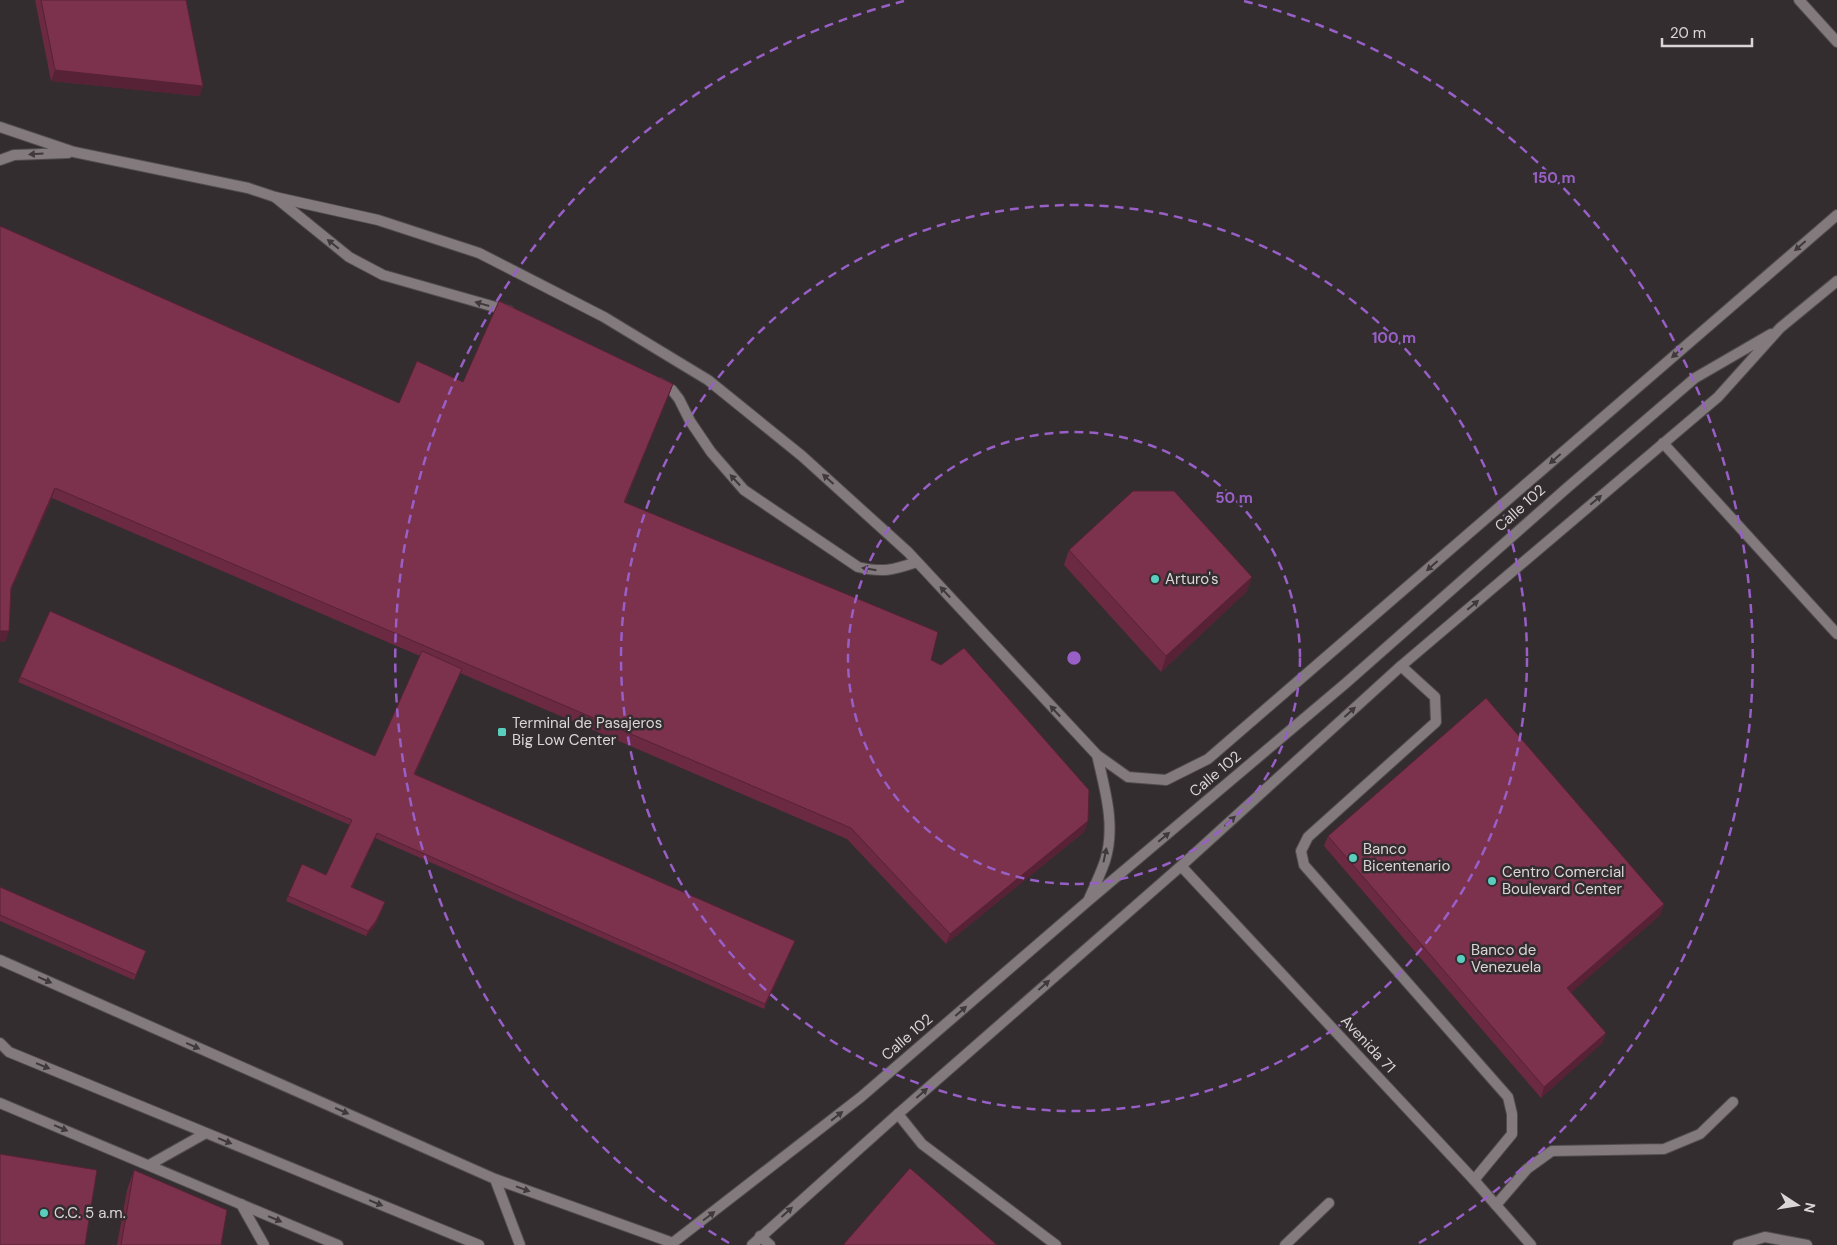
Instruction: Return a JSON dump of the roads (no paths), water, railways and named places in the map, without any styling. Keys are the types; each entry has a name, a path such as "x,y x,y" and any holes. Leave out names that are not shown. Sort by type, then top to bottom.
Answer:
{"street":[{"path":"1799,0 1837,42"},
{"path":"0,126 74,152 248,188 275,197 349,257 383,275 520,314"},
{"path":"0,160 14,155 74,152"},
{"name":"Calle 102","path":"275,197 378,220 479,253 604,317 708,380 802,456 916,562 1097,755 1128,777 1166,780 1208,759 1837,214"},
{"name":"Calle 102","path":"752,1245 898,1114 1181,866 1401,666 1718,397 1780,328 1837,280"},
{"name":"Calle 102","path":"671,1244 861,1097 1088,901 1346,683 1695,378 1780,328"},
{"path":"650,378 672,390 711,452 744,490 858,567 871,570 893,571 916,562"},
{"path":"1663,443 1837,634"},
{"path":"1401,666 1435,697 1436,722 1308,837 1301,850 1304,865 1508,1098 1512,1114 1512,1134 1474,1180"},
{"path":"1088,901 1105,860 1110,825 1106,792 1097,755"},
{"name":"Avenida 71","path":"1181,866 1474,1180 1531,1245"},
{"path":"0,960 496,1179 671,1244"},
{"path":"0,1044 9,1052 479,1245"},
{"path":"1496,1206 1527,1169 1552,1151 1664,1148 1700,1134 1733,1102"},
{"path":"0,1103 338,1245"},
{"path":"898,1114 922,1144 1056,1245"},
{"path":"149,1165 206,1133"},
{"path":"496,1179 520,1245"},
{"path":"1285,1245 1329,1203"},
{"path":"241,1204 264,1245"},
{"path":"760,1236 770,1245"},
{"path":"1738,1245 1765,1237 1807,1245"}],"place":[{"name":"Arturo's","path":"1155,579"},
{"name":"Terminal de Pasajeros Big Low Center","path":"502,732"},
{"name":"Banco Bicentenario","path":"1353,858"},
{"name":"Centro Comercial Boulevard Center","path":"1492,881"},
{"name":"Banco de Venezuela","path":"1461,959"},
{"name":"C.C. 5 a.m.","path":"44,1213"}]}
